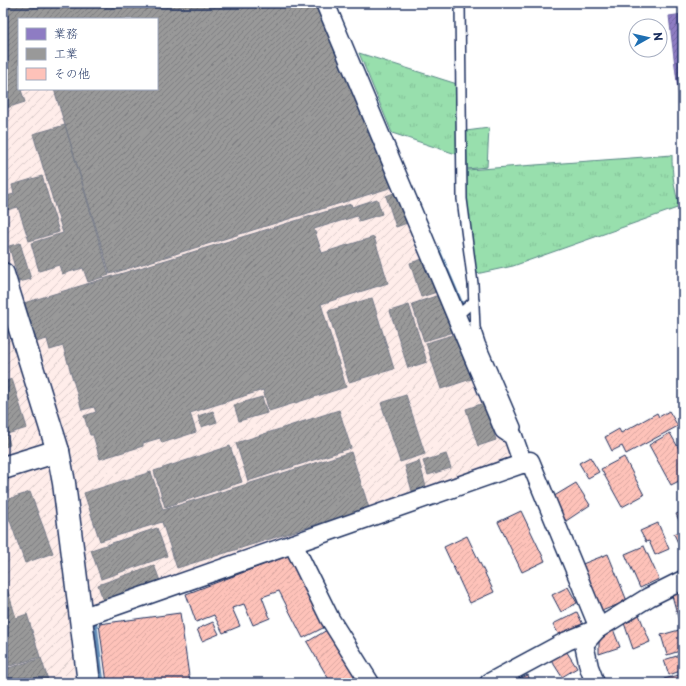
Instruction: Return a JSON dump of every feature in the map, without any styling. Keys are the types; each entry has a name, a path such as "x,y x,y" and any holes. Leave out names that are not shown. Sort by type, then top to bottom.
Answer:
{"street":[{"path":"326,3 461,312 504,430 512,436 523,464"},
{"path":"3,274 58,451 64,483 89,683"},
{"path":"3,468 58,451"},
{"path":"81,618 295,548 530,461 599,628"},
{"path":"295,548 330,619 370,683"},
{"path":"488,683 566,640 599,628 649,597 683,580"},
{"path":"595,683 584,644 599,628"}],"lane":[{"path":"460,3 462,199 476,328 480,343 516,427 512,436"},
{"path":"461,312 474,301"}],"shaded area":[{"path":"3,3 322,3 511,455 506,464 69,621 76,683 3,683"}],"green space":[{"path":"359,53 457,84 459,155 392,133"},
{"path":"489,128 487,167 467,169 466,131"},
{"path":"672,155 672,168 676,194 680,207 513,266 476,274 466,192 467,170"}],"building: 業務":[{"path":"683,14 683,132 669,16"}],"building: 工業":[{"path":"3,3 319,3 396,186 110,274 54,90 158,90 158,18 18,18 18,90 21,90 25,102 3,109"},
{"path":"65,125 109,275 88,282 83,268 62,274 59,265 39,271 31,243 63,233 33,134"},
{"path":"42,176 59,232 29,241 18,207 3,211 3,197 14,194 12,185"},
{"path":"399,191 410,222 396,227 386,196"},
{"path":"377,199 382,214 359,221 357,216 314,229 322,253 374,237 388,283 321,304 346,387 269,411 263,390 190,413 196,432 162,443 160,438 143,443 143,446 100,459 93,435 90,435 84,416 96,412 94,407 82,410 63,346 50,350 47,339 36,342 24,303 351,204 352,207"},
{"path":"20,243 31,279 19,282 9,246"},
{"path":"429,257 440,291 421,297 410,263"},
{"path":"442,294 454,332 424,341 412,304"},
{"path":"372,298 394,369 349,382 328,311"},
{"path":"409,305 427,362 408,368 390,311"},
{"path":"459,333 474,378 441,389 426,343"},
{"path":"12,379 27,428 7,434 10,445 3,448 3,382"},
{"path":"406,395 425,454 400,462 381,403"},
{"path":"262,397 267,413 239,421 234,405"},
{"path":"484,403 496,440 478,446 466,409"},
{"path":"339,410 351,448 248,481 236,443"},
{"path":"213,411 217,422 201,427 198,416"},
{"path":"230,446 242,482 165,507 154,471"},
{"path":"351,452 369,508 177,568 162,522 100,541 84,493 151,472 163,510"},
{"path":"446,454 451,468 428,475 423,461"},
{"path":"419,461 426,487 412,491 405,466"},
{"path":"30,492 53,553 25,563 3,501"},
{"path":"157,528 167,556 101,579 91,550"},
{"path":"154,565 160,581 104,602 98,585"},
{"path":"3,575 16,618 27,614 40,657 10,666 3,645"},
{"path":"3,648 9,668 41,658 49,683 3,683"}],"building: その他":[{"path":"669,411 678,426 626,454 622,446 612,451 605,437 619,429 621,433 657,413 659,417"},
{"path":"670,433 683,456 683,479 671,485 649,445"},
{"path":"590,457 599,472 588,478 579,463"},
{"path":"624,457 644,495 622,507 601,469"},
{"path":"576,483 590,505 566,521 551,498"},
{"path":"521,511 545,561 522,572 498,522"},
{"path":"683,511 683,529 676,514"},
{"path":"658,523 669,549 655,555 649,541 646,542 640,531"},
{"path":"683,530 683,554 674,534"},
{"path":"467,536 494,592 470,603 444,547"},
{"path":"644,546 659,579 640,588 625,554"},
{"path":"608,554 627,601 599,612 580,565"},
{"path":"289,555 325,627 303,638 279,591 262,597 270,618 253,625 244,604 232,608 240,626 223,633 214,615 196,622 186,594"},
{"path":"568,587 577,603 561,612 552,595"},
{"path":"683,589 683,624 680,624 671,592"},
{"path":"577,612 584,627 561,639 553,624"},
{"path":"638,612 650,642 633,649 624,623 631,621 629,616"},
{"path":"180,613 190,683 107,683 99,624"},
{"path":"213,622 219,634 202,641 197,629"},
{"path":"613,629 620,647 599,654 599,635"},
{"path":"327,630 359,683 331,683 307,642"},
{"path":"679,630 683,643 683,650 667,655 661,635"},
{"path":"563,646 577,668 562,677 548,655"},
{"path":"683,654 683,670 669,675 664,660"},
{"path":"683,674 683,683 665,683 664,679"},
{"path":"528,675 531,683 510,683"}],"waterway":[{"path":"437,248 464,311"},
{"path":"95,617 102,683"}]}
